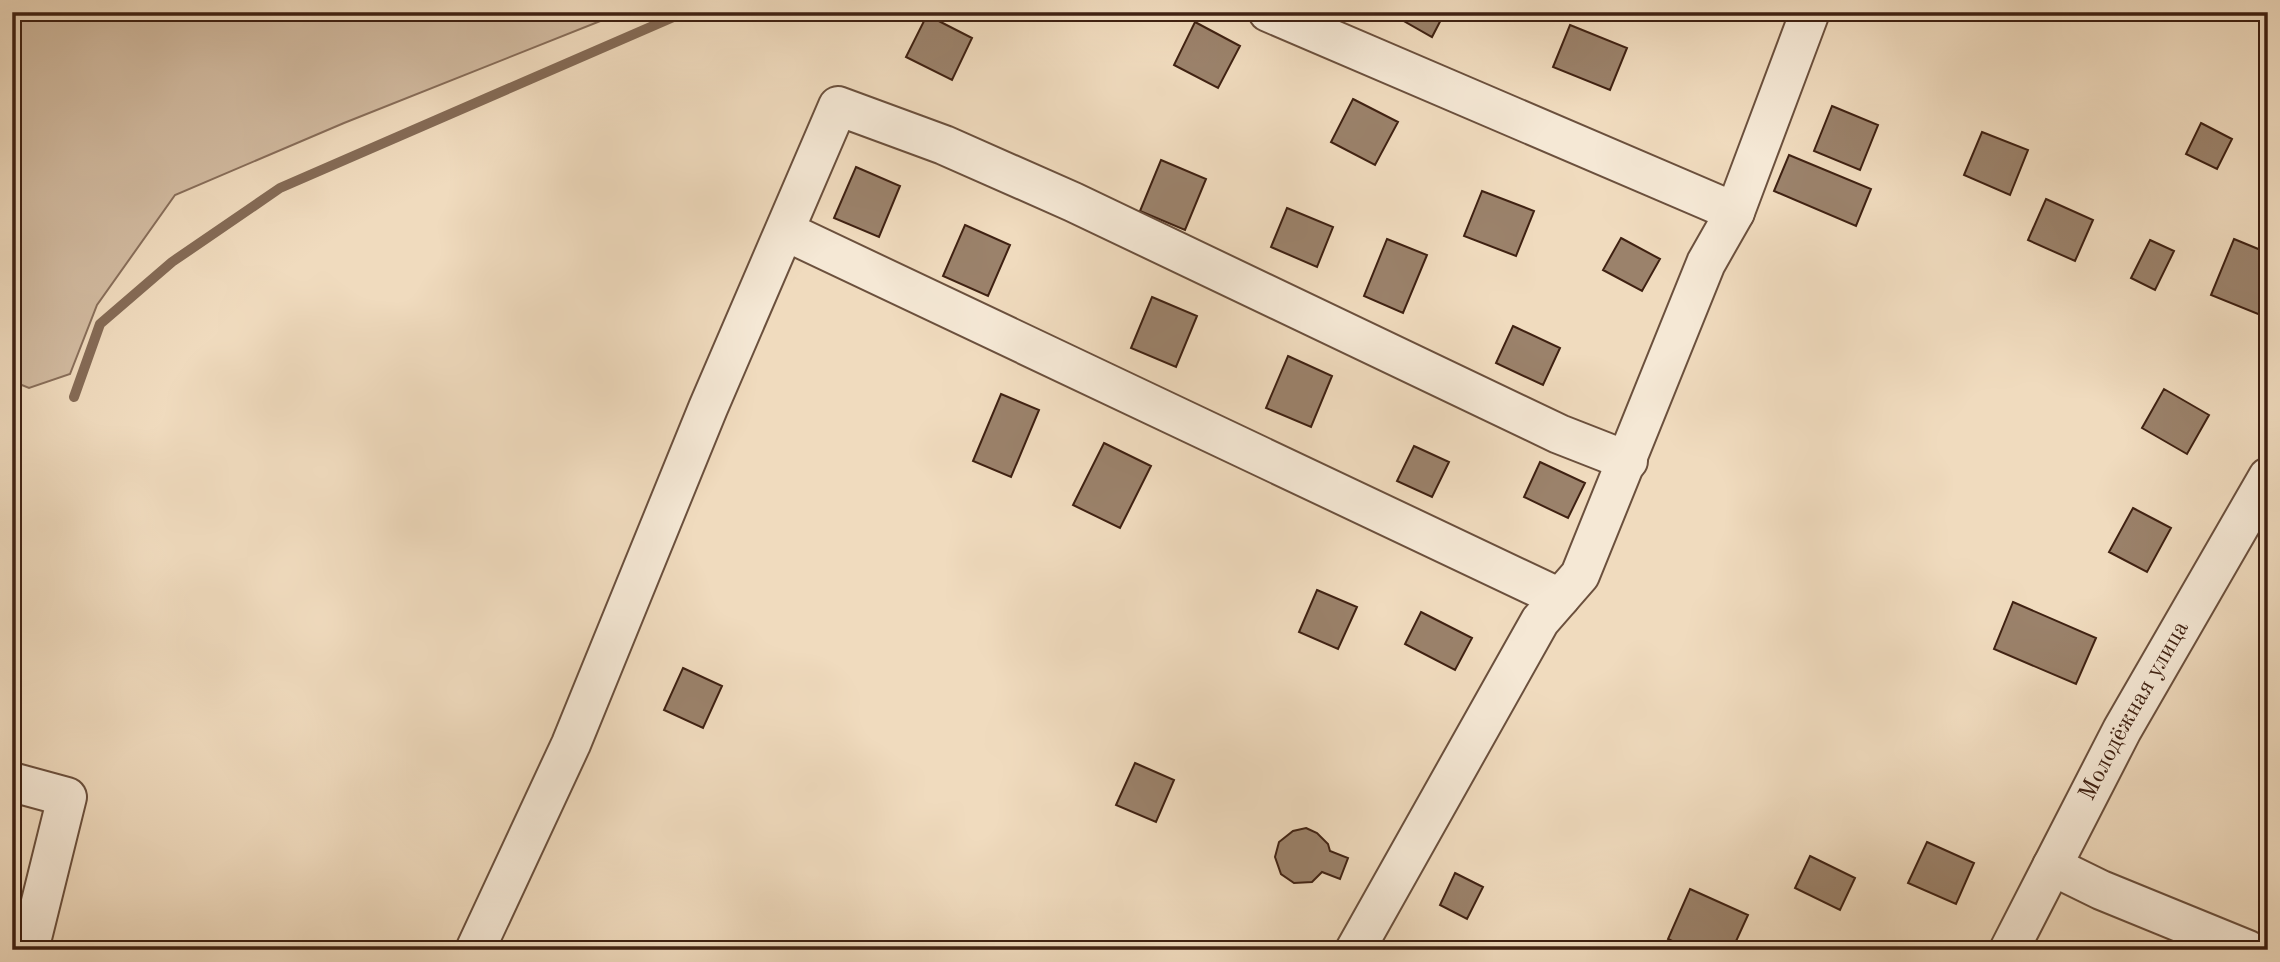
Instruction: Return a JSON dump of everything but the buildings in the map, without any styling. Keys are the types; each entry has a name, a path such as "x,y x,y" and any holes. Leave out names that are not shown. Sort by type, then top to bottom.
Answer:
{"street":[{"path":"1268,12 1735,212"},
{"path":"1355,950 1425,830 1540,621 1580,575 1706,263 1735,212 1810,12"},
{"path":"475,950 571,744 708,408 838,106 944,145 1073,202 1559,434 1628,461"},
{"path":"785,231 1560,598"},
{"name":"Молодёжная улица","path":"2009,950 2122,730 2268,477"},
{"path":"12,782 68,797 29,950"},
{"path":"2052,866 2101,890 2248,950"}],"shaded area":[{"path":"12,12 623,12 344,123 175,195 97,305 70,374 29,388 12,381"}],"waterway":[{"path":"74,397 100,324 172,262 280,188 685,12"}]}
